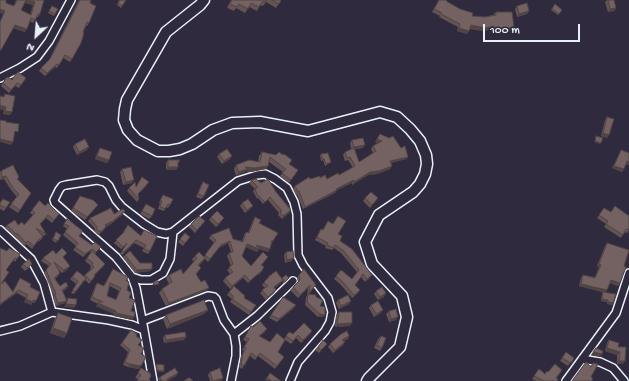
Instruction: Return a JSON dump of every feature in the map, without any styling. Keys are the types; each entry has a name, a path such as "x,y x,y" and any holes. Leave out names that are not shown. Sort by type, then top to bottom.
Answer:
{"street":[{"path":"0,78 37,57 49,41 70,0"},
{"path":"204,0 200,5 166,32 127,100 124,120 128,130 137,140 158,151 169,151 180,149 192,144 213,130 232,123 260,122 308,131 380,112 397,117 420,141 426,155 427,164 425,174 420,184 413,192 379,215 364,242 372,264 402,296 407,317 400,347 367,381"},
{"path":"153,381 136,288 132,277 116,257 55,203 55,196 62,186 97,180 105,182 122,207 157,232 166,234 172,232 238,181 265,174 287,188 294,202 297,214 298,255 303,265 328,298 332,312 330,322 325,331 298,362 290,381"},
{"path":"0,230 31,259 44,283 52,312"},
{"path":"132,277 141,280 151,280 163,273 170,259 172,232"},
{"path":"566,381 616,313 629,273"},
{"path":"234,334 257,316 293,281"},
{"path":"142,321 208,296 216,299 224,320 234,334 236,356 231,381"},
{"path":"0,330 20,326 52,312 109,320 132,325 144,330"},
{"path":"582,359 600,362 613,368 624,381"}],"building":[{"path":"0,0 6,0 6,3 14,6 17,0 26,0 21,10 31,15 35,2 27,0 44,0 40,14 38,14 35,20 31,18 27,29 15,25 1,50 0,22 5,11 0,9"},
{"path":"80,0 91,0 90,3 96,6 89,23 87,22 81,43 72,59 65,55 59,65 57,64 47,73 41,68 50,59"},
{"path":"120,0 126,0 122,6 118,4"},
{"path":"232,0 267,0 265,2 263,1 259,7 251,3 248,9 239,4 237,7 230,4"},
{"path":"272,0 281,0 279,4"},
{"path":"439,0 447,0 446,1 460,9 473,13 472,16 485,17 496,15 496,12 512,12 514,27 495,31 494,26 485,28 471,25 469,31 459,28 460,24 434,9"},
{"path":"608,0 614,0 616,8 610,9"},
{"path":"527,3 529,11 519,14 517,6"},
{"path":"555,4 562,10 559,14 552,9"},
{"path":"52,6 58,9 55,14 49,11"},
{"path":"18,72 26,78 21,85 17,83 11,90 3,83 8,77 12,80"},
{"path":"5,94 15,96 12,112 5,111 6,107 0,105 0,96 4,97"},
{"path":"607,117 614,119 609,135 603,133"},
{"path":"0,120 19,124 18,132 15,131 13,142 0,139"},
{"path":"380,134 389,138 393,136 401,148 405,146 408,157 390,161 392,166 379,171 370,172 354,182 354,180 305,207 299,191 298,192 295,186 309,177 310,179 320,176 320,178 325,175 327,179 338,173 339,175 355,166 350,157 347,158 345,152 354,148 359,162 376,151 373,146 382,141 377,139"},
{"path":"596,136 603,138 601,143 595,141"},
{"path":"363,138 365,145 354,147 352,140"},
{"path":"85,139 89,147 79,152 75,144"},
{"path":"100,148 112,152 109,160 97,156"},
{"path":"227,149 232,156 224,161 219,154"},
{"path":"621,150 629,153 629,162 627,161 624,169 614,166"},
{"path":"262,152 276,155 279,152 292,160 289,164 298,170 291,180 282,173 286,169 270,157 268,166 254,168 245,167 247,169 239,172 236,165 249,160 260,162"},
{"path":"328,153 331,162 326,164 324,159 322,159 321,154"},
{"path":"168,160 180,160 178,167 168,167"},
{"path":"13,165 19,177 17,179 31,193 20,210 11,204 19,194 13,188 6,176 2,177 1,171"},
{"path":"131,167 134,180 126,182 122,169"},
{"path":"142,177 149,182 138,194 139,199 129,188 135,182 136,187"},
{"path":"256,179 261,183 268,179 276,192 291,210 283,216 280,212 282,211 270,197 265,202 258,196 255,189 258,187 251,180"},
{"path":"203,182 209,185 204,196 198,194"},
{"path":"371,192 378,198 372,205 365,198"},
{"path":"163,195 173,199 170,205 168,204 165,209 160,206 162,201 160,201"},
{"path":"80,196 93,200 98,205 87,217 73,208"},
{"path":"3,199 10,202 6,208 0,205"},
{"path":"248,199 253,206 247,210 242,203"},
{"path":"39,201 45,206 48,203 59,214 54,220 48,215 40,224 46,234 36,228 43,237 38,240 34,246 28,241 26,243 7,225 15,220 18,225 22,222 24,225 35,213 32,210"},
{"path":"146,204 155,209 152,216 142,211"},
{"path":"615,206 629,216 629,230 626,229 623,235 606,224 608,221 599,215 604,208 611,212"},
{"path":"111,208 114,214 123,209 125,211 113,221 105,225 106,227 100,232 90,218"},
{"path":"217,211 224,218 218,224 211,217"},
{"path":"199,216 205,221 197,230 191,224"},
{"path":"338,216 346,221 338,234 342,236 340,241 352,249 372,275 367,279 363,274 355,285 360,290 354,295 336,276 341,270 352,279 359,270 343,250 335,245 334,248 327,245 328,243 317,237 321,229 323,230 328,221 333,224"},
{"path":"255,217 261,220 259,223 278,233 273,241 272,240 270,249 256,245 259,249 247,244 242,256 251,266 263,252 268,257 261,265 264,267 261,272 250,281 245,275 232,286 225,278 233,272 229,267 233,264 229,253 233,252 230,241 221,245 210,259 205,255 216,240 211,235 229,228 233,239 243,242 246,232 249,233"},
{"path":"67,219 83,231 79,236 92,245 95,242 101,247 96,252 92,249 85,254 75,247 78,243 65,232 69,226 64,224"},
{"path":"128,225 141,236 144,230 157,236 150,251 144,249 146,245 136,240 124,252 122,251 127,243 123,247 116,240 124,232"},
{"path":"56,232 61,235 58,241 53,239"},
{"path":"185,233 190,237 185,243 180,239"},
{"path":"607,243 629,250 624,266 626,267 620,283 611,280 607,290 581,284 583,275 595,278 601,265 599,264"},
{"path":"0,248 7,251 9,248 20,254 6,270 9,272 1,284 5,281 13,292 20,278 31,284 30,287 40,292 36,301 33,300 33,302 26,299 28,295 19,290 0,304"},
{"path":"62,248 67,253 63,257 70,266 64,270 54,262 60,273 54,278 60,286 66,282 68,286 62,290 67,301 58,303 46,270 51,264 43,258 53,250 56,254"},
{"path":"92,251 105,264 94,275 95,276 91,281 85,275 94,267 92,265 93,263 87,258"},
{"path":"130,251 140,263 152,263 152,269 137,270 125,255"},
{"path":"293,251 294,258 287,260 286,252"},
{"path":"199,252 205,258 198,265 201,268 196,274 201,282 205,280 209,288 169,303 162,289 172,282 169,275 181,269 183,274 197,258 195,256"},
{"path":"29,259 32,264 27,268 23,264"},
{"path":"113,269 128,277 126,281 129,282 127,290 131,293 129,298 135,300 131,311 135,312 134,317 116,313 116,311 98,303 103,302 92,297 97,283 104,286","holes":["110,283 121,288 116,300 107,296"]},
{"path":"304,269 316,285 309,292 310,285 300,295 293,287 300,280 299,275"},
{"path":"77,271 86,278 75,292 73,290 78,281 72,277"},
{"path":"276,271 283,280 274,287 276,290 268,297 262,290 268,286 264,282"},
{"path":"286,275 289,278 285,282 282,278"},
{"path":"158,281 159,284 154,285 153,283"},
{"path":"234,286 245,296 244,298 256,305 251,312 232,299 234,297 229,292"},
{"path":"382,287 386,293 380,297 376,291"},
{"path":"603,292 616,294 613,303 602,299"},
{"path":"308,294 316,295 316,297 323,300 320,306 325,307 325,315 320,314 307,302"},
{"path":"348,295 351,301 341,306 338,300"},
{"path":"283,297 296,305 279,319 271,315"},
{"path":"68,298 77,299 76,305 66,304"},
{"path":"204,300 208,310 170,324 166,315"},
{"path":"378,301 383,310 376,314 371,305"},
{"path":"396,309 398,317 391,319 389,311"},
{"path":"339,312 352,312 352,323 337,324"},
{"path":"58,313 72,318 67,333 53,328"},
{"path":"260,321 267,329 259,336 270,342 277,333 285,340 278,352 284,357 277,366 260,353 257,357 251,353 244,366 241,364 243,353 246,348 244,347 249,339 245,337 251,326 253,327"},
{"path":"304,323 312,331 303,340 298,335 293,341 286,336 289,332 293,334"},
{"path":"131,330 142,340 138,345 144,348 141,354 146,357 141,366 125,362 130,350 122,343"},
{"path":"347,331 349,336 342,340 345,342 335,350 330,344 341,334"},
{"path":"185,332 186,337 166,340 165,335"},
{"path":"381,336 386,338 382,348 377,345"},
{"path":"323,340 327,344 321,350 318,347"},
{"path":"609,340 619,343 618,347 626,347 625,361 619,361 620,352 607,348"},
{"path":"596,348 603,351 602,354 593,352"},
{"path":"566,352 574,358 571,363 562,358"},
{"path":"586,362 591,367 593,363 598,364 591,377 593,379 591,381 572,381"},
{"path":"157,364 164,365 164,371 157,370"},
{"path":"555,364 562,370 556,378 558,379 557,381 544,381 534,376 539,369 545,374"},
{"path":"141,368 150,373 151,376 148,381 137,381 141,375 138,373"},
{"path":"175,368 178,373 167,379 168,381 162,381 160,377"},
{"path":"220,368 223,378 213,381 210,372"},
{"path":"270,373 281,381 270,381 271,380 267,378"},
{"path":"190,378 193,381 184,381"}]}
